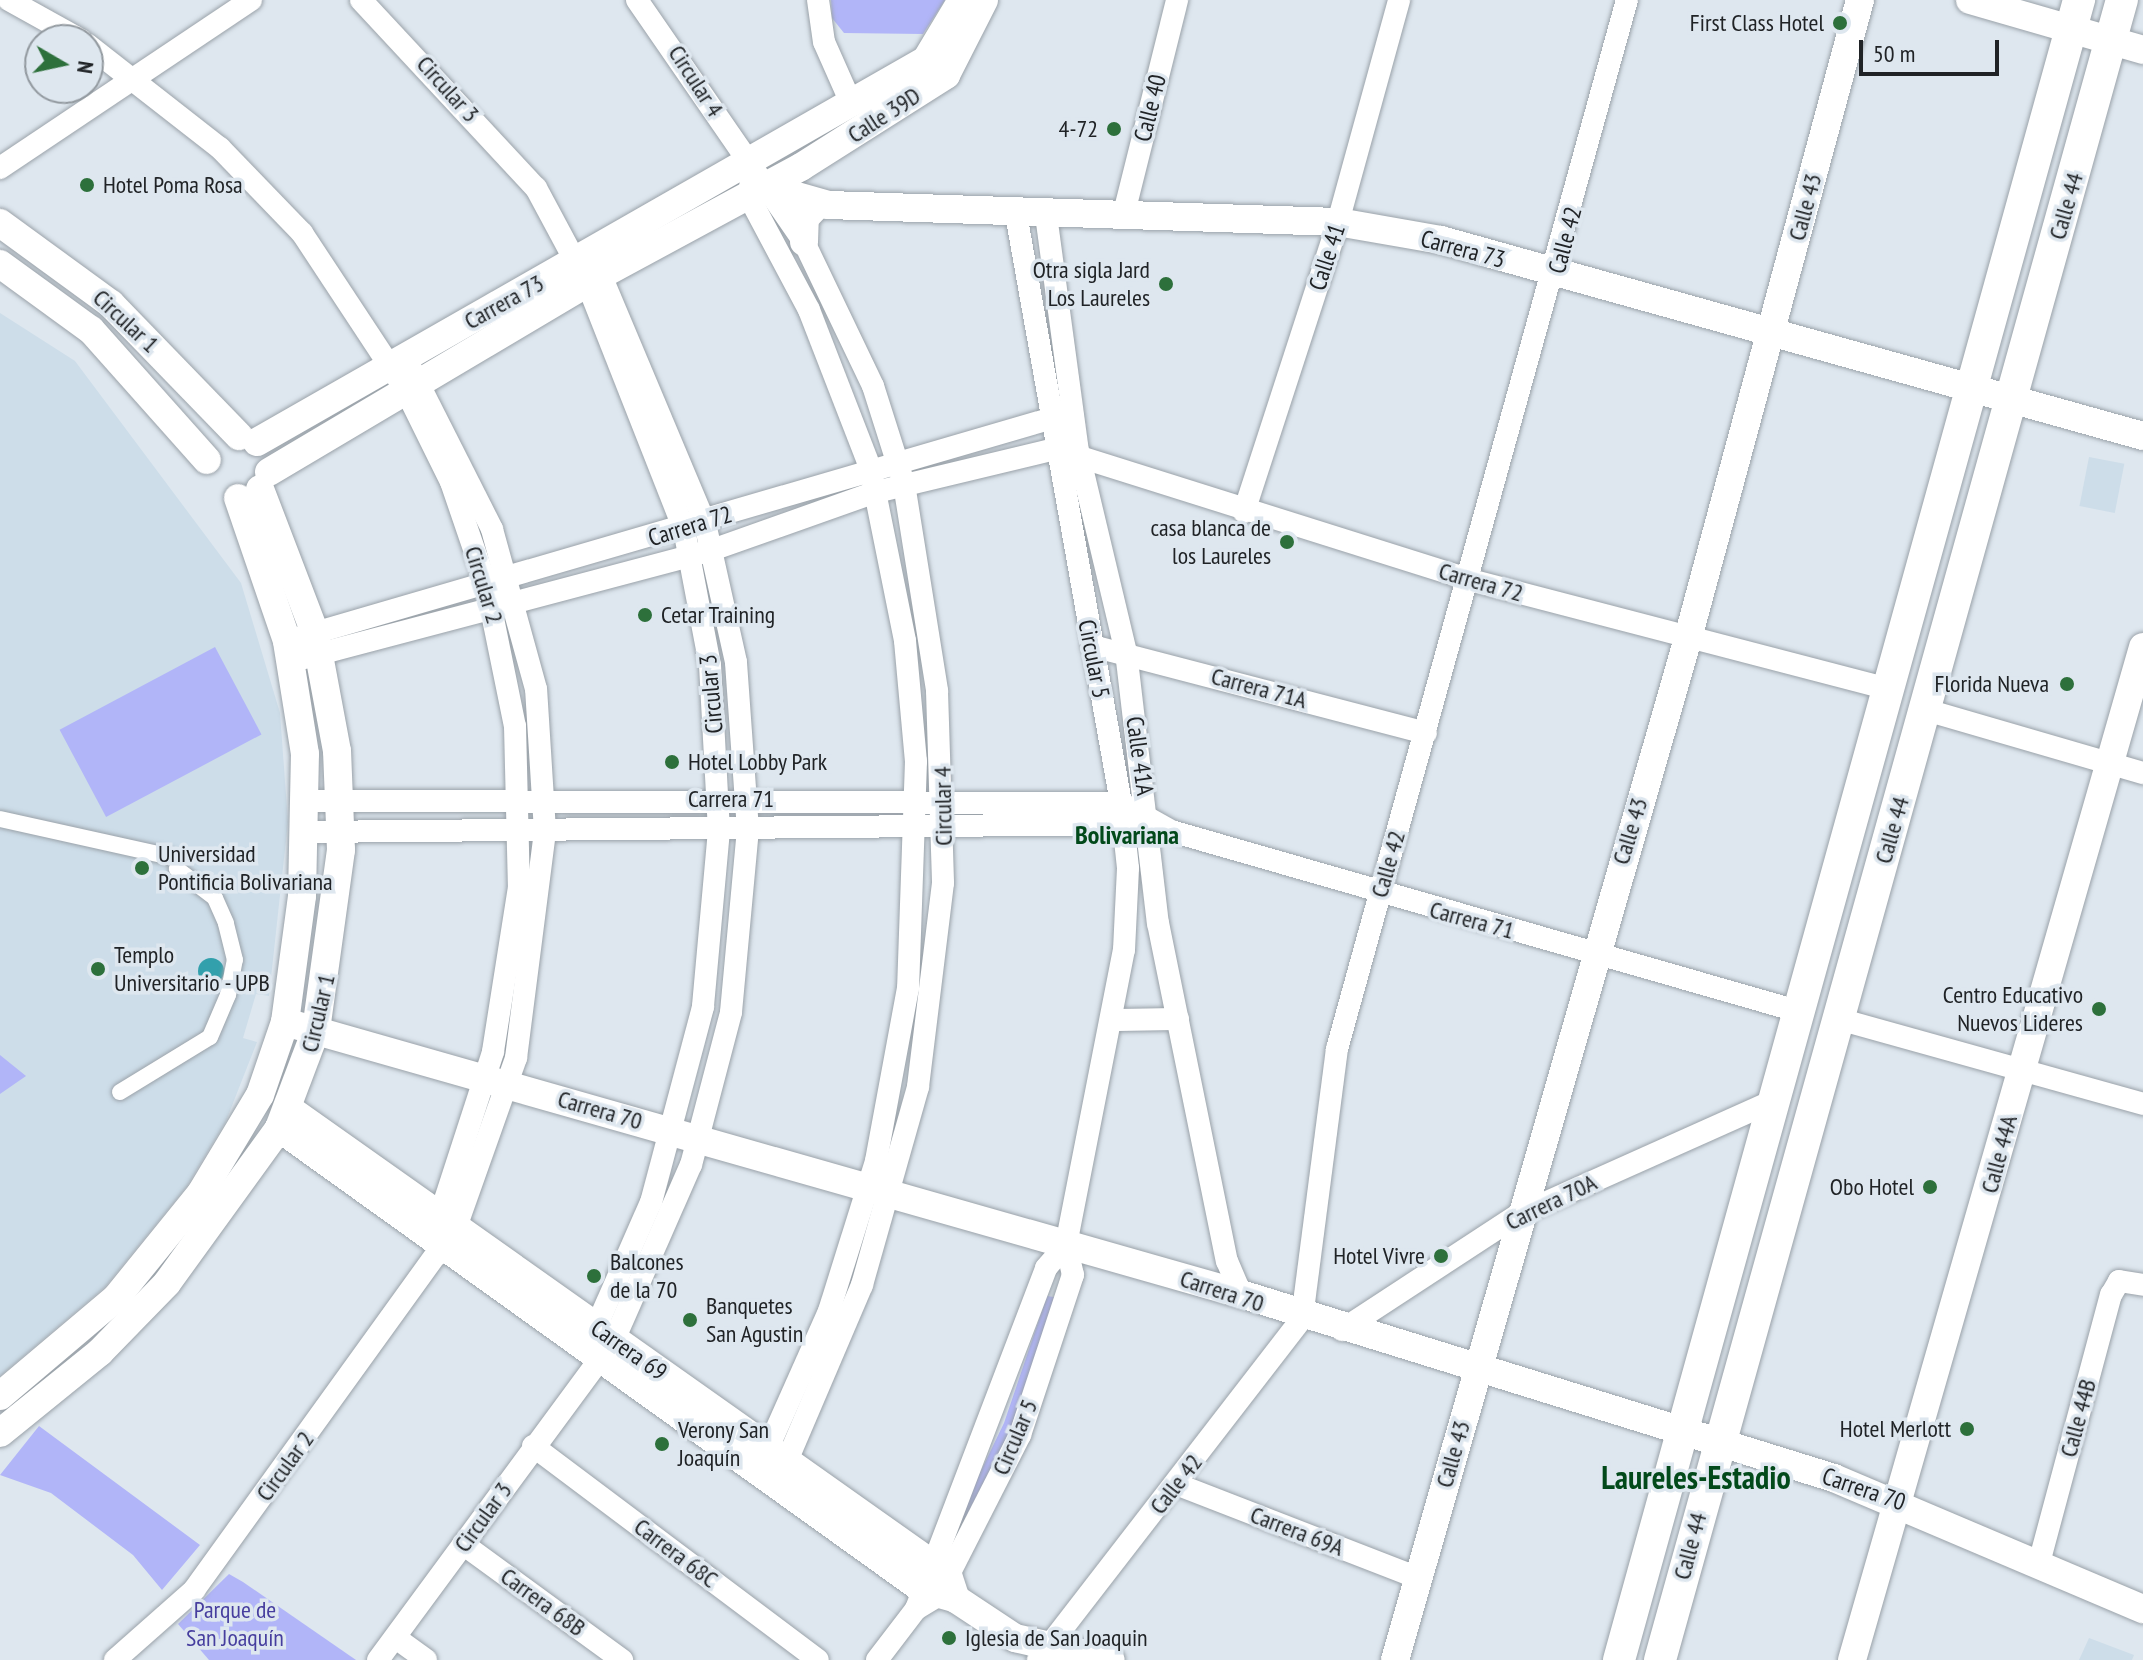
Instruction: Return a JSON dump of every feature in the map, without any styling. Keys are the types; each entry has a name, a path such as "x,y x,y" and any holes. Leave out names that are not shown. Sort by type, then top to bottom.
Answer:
{"main road":[{"name":"Calle 44","path":"1660,1660 2122,0"},
{"name":"Calle 44","path":"1619,1660 1685,1433 1797,1011 1975,390 2075,14"}],"street":[{"path":"9,0 52,24"},
{"path":"0,168 132,74 251,0"},
{"name":"Circular 3","path":"361,0 536,188 589,268 694,526 712,550 736,662 748,830 740,948 687,1135 597,1350 533,1446 378,1660"},
{"name":"Circular 4","path":"637,0 755,183 804,242 873,386 904,484 930,638 944,799 934,992 880,1191 829,1311 778,1455"},
{"path":"818,0 824,42 851,103"},
{"name":"Calle 39D","path":"755,183 851,103 938,49 962,0"},
{"name":"Calle 39D","path":"755,183 946,75 984,0"},
{"name":"Calle 40","path":"1123,217 1177,0"},
{"name":"Calle 41","path":"1244,512 1338,222 1399,0"},
{"name":"Calle 42","path":"1042,1654 1302,1318 1337,1049 1555,276 1627,0"},
{"name":"Calle 43","path":"1395,1660 1518,1215 1688,638 1860,0"},
{"path":"1970,0 2075,14 2111,41 2143,50"},
{"name":"Circular 2","path":"104,56 132,74 259,184 302,233 405,373 477,493 516,601 536,689 546,800 534,955 498,1080 443,1238 194,1590 115,1660"},
{"name":"Carrera 73","path":"207,460 219,442 248,439 405,373 589,268 755,183 818,204 1016,214 1338,222 1441,240 1555,276 2143,436"},
{"name":"Circular 4","path":"755,183 870,467 905,641 916,800 908,988 880,1191"},
{"path":"804,242 805,218 818,204"},
{"name":"Circular 5","path":"877,1660 935,1589 1046,1268 1066,1245 1115,1020 1128,868 1121,803 1049,419 1016,214"},
{"name":"Calle 41A","path":"1046,215 1078,451 1126,652 1149,821 1158,923 1227,1261 1241,1294"},
{"name":"Circular 1","path":"0,223 111,304 248,439"},
{"name":"Circular 1","path":"0,264 91,330 207,460 214,487 256,487"},
{"name":"Circular 2","path":"405,373 451,482 493,608 520,800 521,831 513,946 498,1080"},
{"name":"Carrera 73","path":"256,487 405,373"},
{"name":"Carrera 72","path":"289,651 486,584 694,526 870,467 1049,419 1078,451"},
{"path":"248,439 256,487"},
{"name":"Carrera 72","path":"318,643 493,608 712,550 904,484 1055,449 1078,451 1244,512 1470,580 1891,690"},
{"name":"Circular 1","path":"0,1433 142,1312 284,1119 316,1030 341,832 341,801 318,643 256,487"},
{"name":"Circular 1","path":"0,1396 116,1298 201,1193 260,1095 285,1022 307,832 307,801 289,651 256,487"},
{"name":"Circular 3","path":"687,1135 712,945 719,830 710,665 690,556 694,526"},
{"path":"905,641 930,638"},
{"name":"Carrera 71A","path":"1092,646 1126,652 1426,733"},
{"name":"Calle 44A","path":"1852,1660 1901,1500 2143,647"},
{"path":"1926,710 2143,773"},
{"name":"Carrera 71","path":"307,801 944,799 1121,803 1149,821 1379,894 1797,1011"},
{"path":"0,819 153,855 178,866 215,898 234,942 222,1019 190,1053 120,1092"},
{"name":"Carrera 71","path":"307,832 1122,828 1149,821"},
{"path":"712,945 740,948"},
{"path":"908,988 934,992"},
{"path":"1115,1020 1178,1019"},
{"path":"1839,1019 2143,1104"},
{"name":"Carrera 70","path":"285,1022 498,1080 1241,1294 1302,1318 1901,1500 2143,1609"},
{"name":"Carrera 70A","path":"1342,1330 1518,1215 1773,1101"},
{"name":"Carrera 69","path":"284,1119 597,1350 935,1589 1042,1654 1080,1648 1111,1660"},
{"name":"Calle 44B","path":"2039,1563 2111,1295 2134,1282"},
{"name":"Carrera 69","path":"597,1350 778,1455 935,1589"},
{"name":"Carrera 68C","path":"533,1446 818,1660"},
{"name":"Carrera 69A","path":"1176,1484 1418,1578"},
{"name":"Carrera 68B","path":"463,1544 622,1660"},
{"path":"396,1638 426,1660"}],"shaded area":[{"name":"Universidad Pontificia Bolivariana","path":"0,313 75,361 241,583 280,713 288,822 269,996 256,994 243,1038 257,1042 226,1121 187,1186 105,1287 0,1376"},
{"path":"2089,457 2124,464 2115,513 2079,506"},
{"path":"211,958 220,962 224,971 220,980 211,984 202,980 198,971 202,962"},
{"path":"2089,1638 2134,1655 2132,1660 2079,1660"}],"green space":[{"path":"831,0 945,0 923,34 844,33 832,18"},
{"path":"215,647 261,734 106,817 60,730"},
{"path":"0,1055 26,1076 0,1094"},
{"path":"1047,1296 1060,1298 1016,1427 959,1544 948,1539 1004,1423"},
{"path":"39,1426 200,1545 162,1590 133,1555 51,1493 0,1475"},
{"name":"Parque de San Joaquín","path":"229,1574 356,1660 209,1660 178,1624"}],"place":[{"name":"First Class Hotel","path":"1840,23"},
{"name":"4-72","path":"1114,129"},
{"name":"Hotel Poma Rosa","path":"87,185"},
{"name":"Otra sigla Jard Los Laureles","path":"1166,284"},
{"name":"casa blanca de los Laureles","path":"1287,542"},
{"name":"Cetar Training","path":"645,615"},
{"name":"Florida Nueva","path":"2067,684"},
{"name":"Hotel Lobby Park","path":"672,762"},
{"name":"Universidad Pontificia Bolivariana","path":"142,868"},
{"name":"Templo Universitario - UPB","path":"98,969"},
{"name":"Centro Educativo Nuevos Lideres","path":"2099,1009"},
{"name":"Obo Hotel","path":"1930,1187"},
{"name":"Hotel Vivre","path":"1441,1256"},
{"name":"Balcones de la 70","path":"594,1276"},
{"name":"Banquetes San Agustin","path":"690,1320"},
{"name":"Hotel Merlott","path":"1967,1429"},
{"name":"Verony San Joaquín","path":"662,1444"},
{"name":"Iglesia de San Joaquin","path":"949,1638"}],"district":[{"name":"Bolivariana","path":"1127,835"},
{"name":"Laureles-Estadio","path":"1696,1477"}]}
